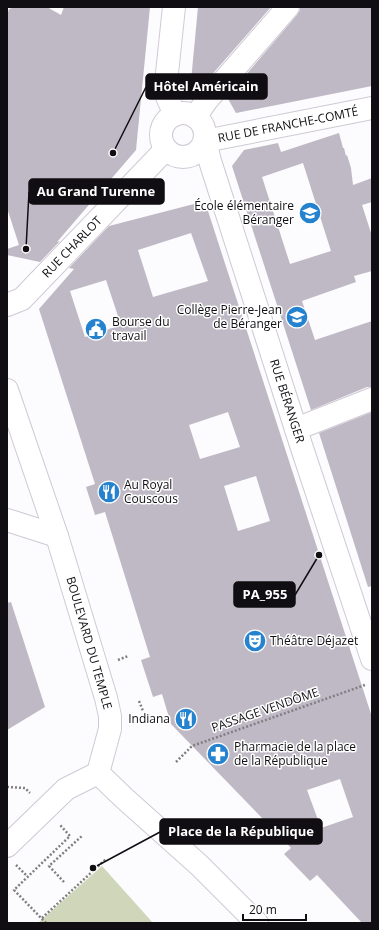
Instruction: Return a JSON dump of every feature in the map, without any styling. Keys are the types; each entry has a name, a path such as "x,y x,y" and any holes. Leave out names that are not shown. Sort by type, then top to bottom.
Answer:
{"street":[{"path":"174,7 165,92 185,116 200,121 206,134 202,148 191,156 184,157 171,154 166,149 161,137 165,124 169,119 185,116 207,100 288,7"},
{"name":"RUE DE FRANCHE-COMTÉ","path":"205,141 372,108"},
{"name":"RUE BÉRANGER","path":"205,141 296,429 372,659"},
{"name":"RUE CHARLOT","path":"7,306 22,299 166,149"},
{"name":"BOULEVARD DU TEMPLE","path":"7,390 57,536 106,698 110,716 110,729 98,773"},
{"path":"296,429 372,399"},
{"path":"7,520 57,536"},
{"path":"10,836 66,789 98,773 199,865 257,923"}],"path":[{"path":"118,660 128,656"},
{"name":"PASSAGE VENDÔME","path":"176,762 192,746 365,685"},
{"path":"139,701 143,712"},
{"path":"7,787 25,788"},
{"path":"64,882 49,866 83,835"},
{"path":"46,923 14,890 70,836"},
{"path":"42,918 106,859"}],"green space":[{"path":"102,866 153,923 38,923"}],"building":[{"path":"15,7 47,7 61,15 64,7 150,7 136,150 57,242 60,241 40,262 7,255 7,249 19,245 7,208 7,15 9,9"},
{"path":"198,7 271,7 202,86 191,81"},
{"path":"300,7 372,7 372,86 236,113 227,97 297,15"},
{"path":"339,133 351,168 353,185 372,178 372,202 362,205 372,236 372,271 354,276 356,282 302,301 315,340 372,321 372,387 367,387 311,410 232,166 244,150 278,143 281,152","holes":["303,163 331,251 290,264 262,177"]},
{"path":"194,204 208,211 372,717 372,923 362,923 317,875 310,881 284,854 291,848 171,724 162,694 153,697 141,660 150,657 105,512 95,515 86,487 95,484 39,309 74,269 69,268 109,226","holes":["191,233 208,281 153,297 138,250","106,280 121,325 85,337 70,291","228,412 240,447 200,459 189,425","256,476 270,521 238,531 224,486","340,779 353,817 321,828 307,790"]},
{"path":"372,412 372,586 368,587 319,433"},
{"path":"11,602 45,707 7,730 7,603"}],"place":[{"name":"Hôtel Américain","path":"113,153"},
{"name":"École élémentaire Béranger","path":"310,213"},
{"name":"Au Grand Turenne","path":"26,249"},
{"name":"Collège Pierre-Jean de Béranger","path":"297,317"},
{"name":"Bourse du travail","path":"96,329"},
{"name":"Au Royal Couscous","path":"109,492"},
{"name":"PA_955","path":"319,555"},
{"name":"Théâtre Déjazet","path":"255,641"},
{"name":"Indiana","path":"186,719"},
{"name":"Pharmacie de la place de la République","path":"218,754"},
{"name":"Place de la République","path":"93,868"}]}
